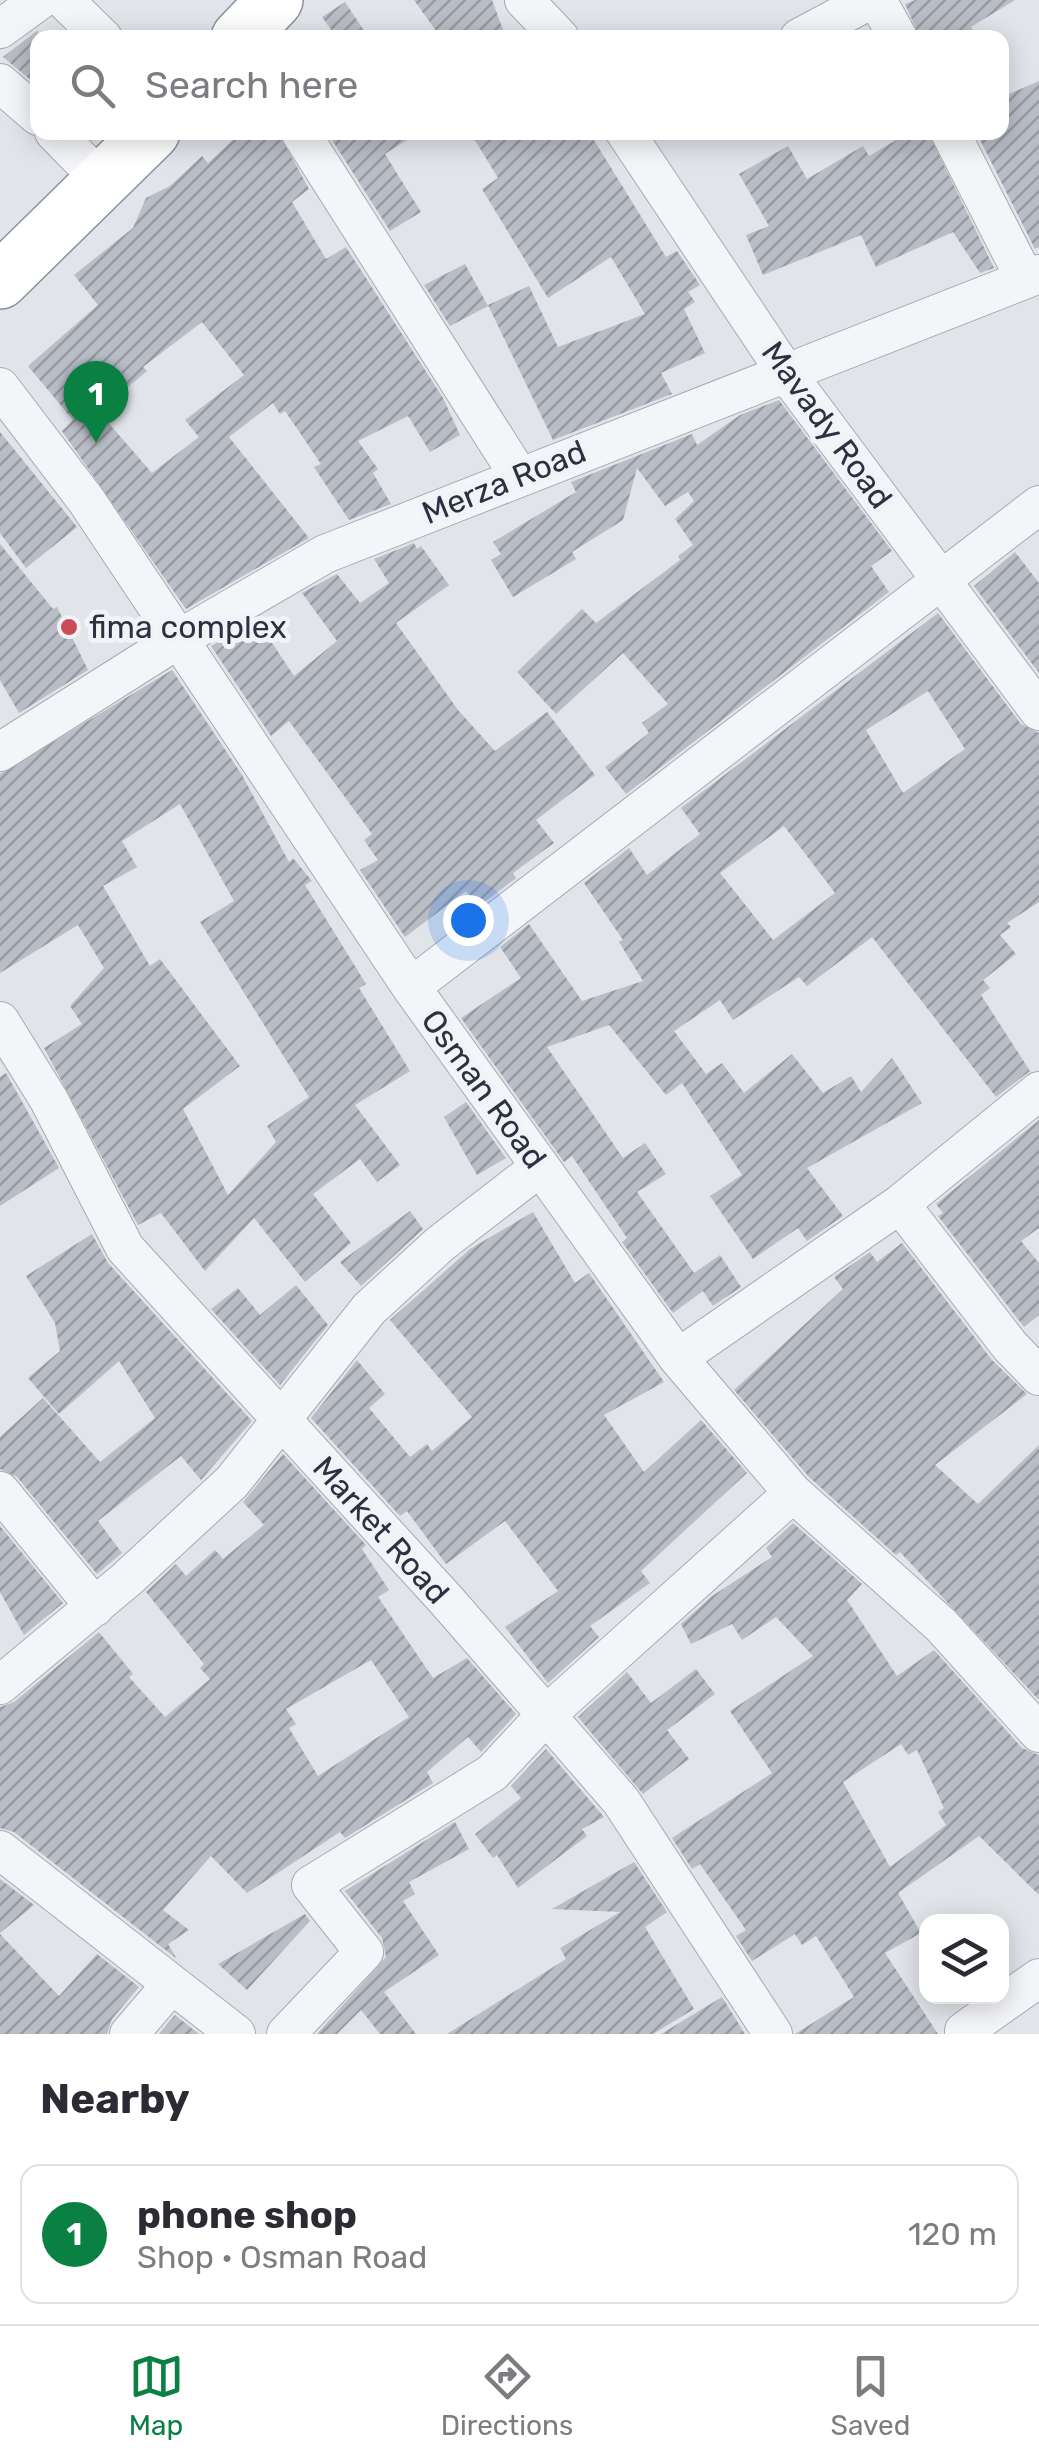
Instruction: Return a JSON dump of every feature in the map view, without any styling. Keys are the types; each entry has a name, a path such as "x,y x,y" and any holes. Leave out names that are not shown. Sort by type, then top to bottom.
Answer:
{"highway":[{"path":"246,30 274,0"},
{"path":"1,277 144,140"}],"street":[{"path":"0,29 40,0"},
{"path":"64,0 95,30"},
{"path":"524,0 552,30"},
{"path":"815,30 873,0 893,30"},
{"path":"0,83 30,109"},
{"path":"62,140 102,182"},
{"path":"305,140 519,476"},
{"name":"Mavady Road","path":"630,140 784,370 1039,711"},
{"path":"955,140 1032,276"},
{"name":"Merza Road","path":"0,752 176,640 325,554 784,370 1032,276"},
{"name":"Osman Road","path":"0,386 86,500 411,987 678,1358 793,1493 941,1625 1039,1733"},
{"path":"411,987 940,577 1039,505"},
{"name":"Market Road","path":"0,1021 50,1100 125,1248 620,1801 774,2034"},
{"path":"678,1358 900,1204 1039,1091"},
{"path":"0,1685 94,1607 232,1482 368,1309 440,1244 540,1167"},
{"path":"900,1204 1010,1346 1039,1376"},
{"path":"0,1491 94,1607"},
{"path":"286,2034 364,1952 311,1885 492,1773 546,1716 793,1493"},
{"path":"0,1850 236,2034"},
{"path":"964,2030 1039,1978"},
{"path":"129,2034 171,1985"}],"building":[{"path":"414,0 492,0 503,30 435,30"},
{"path":"915,0 1015,0 971,27 973,30 916,30 905,4"},
{"path":"345,2 364,30 331,30 322,17"},
{"path":"30,36 30,79 3,57"},
{"path":"1039,81 1039,247 1035,249 980,140 1009,140 1009,94"},
{"path":"233,140 282,140 309,189 292,202 326,259 346,247 443,398 460,435 430,452 408,416 358,441 378,469 373,473 391,504 349,520 314,467 321,464 285,411 280,414 273,403 229,437 309,538 186,609 62,431 73,420 28,366 98,305 74,275 133,228 146,198 170,186 202,156 208,163","holes":["202,322 244,375 185,420 199,437 152,473 99,412 147,371 143,367"]},
{"path":"332,140 407,140 385,154 421,212 390,231"},
{"path":"475,140 594,140 666,257 677,251 700,285 688,292 695,302 684,309 705,353 661,373 672,394 553,440 488,305 529,286 558,347 645,314 611,257 548,298 482,189 498,178"},
{"path":"896,140 932,140 994,268 980,273 953,232 876,267 861,235 763,275 746,235 769,226 739,174 788,146 807,179 863,146 869,156"},
{"path":"465,264 488,306 450,326 424,285"},
{"path":"779,400 892,551 871,566 889,592 626,794 605,767 649,733 642,723 668,704 623,653 556,714 517,672 582,609 596,623 680,560 678,556 693,545 675,519 694,501 688,492 665,506 637,468 623,520 572,552 576,559 513,597 491,560 501,554 493,542 576,492 571,482 692,434 697,445 740,415"},
{"path":"0,432 77,527 26,568 0,533"},
{"path":"414,543 417,549 421,546 449,585 396,623 458,710 495,751 547,712 595,775 536,820 554,843 513,873 516,878 478,907 466,891 405,937 360,870 378,860 364,840 372,834 289,721 271,736 211,646 257,620 294,676 337,641 302,593 337,574 360,603 389,583 374,559"},
{"path":"0,544 53,609 57,607 88,670 19,713 0,680"},
{"path":"1015,552 1039,583 1039,673 974,586"},
{"path":"938,613 1021,724 1039,733 1039,902 1007,923 1011,927 1000,935 1016,954 983,980 990,988 981,995 1030,1071 996,1097 872,937 807,986 799,977 733,1020 720,1000 674,1031 706,1074 722,1063 744,1093 792,1054 823,1093 851,1076 861,1092 892,1058 922,1103 807,1168 843,1216 807,1241 798,1228 753,1259 710,1196 742,1175 682,1083 666,1095 609,1025 547,1047 623,1158 645,1143 666,1174 637,1192 694,1273 720,1255 741,1287 713,1306 703,1291 673,1313 622,1242 627,1238 572,1156 564,1162 461,1018 521,978 500,947 529,924 582,1001 643,981 619,942 623,940 584,883 629,848 647,875 700,834 681,808","holes":["928,691 965,749 903,793 866,730","784,826 835,893 773,940 720,873"]},
{"path":"172,670 242,775 289,862 293,858 312,881 305,885 366,984 359,988 410,1071 355,1105 400,1165 377,1182 360,1159 313,1194 351,1243 305,1282 254,1218 205,1271 161,1213 138,1225 44,1048 82,1024 70,1006 104,968 78,925 0,973 0,774","holes":["180,804 234,901 200,922 309,1097 267,1126 276,1142 228,1195 183,1109 240,1066 160,959 150,966 103,886 137,867 122,841"]},
{"path":"6,1073 59,1168 0,1206 0,1077"},
{"path":"466,1102 506,1158 477,1175 444,1117"},
{"path":"1039,1120 1039,1228 1021,1241 1039,1263 1039,1315 1024,1327 938,1216 943,1213 936,1204"},
{"path":"410,1211 423,1229 361,1286 340,1262"},
{"path":"533,1212 575,1283 589,1273 664,1382 604,1415 644,1472 701,1420 747,1473 641,1571 650,1583 590,1626 599,1637 548,1683 505,1627 558,1591 505,1521 446,1564 407,1511 400,1516 311,1418 357,1360 385,1394 369,1408 410,1457 427,1444 432,1451 472,1417 390,1320 470,1249"},
{"path":"92,1234 108,1263 252,1421 201,1480 181,1456 98,1521 122,1553 97,1574 17,1477 0,1469 0,1437 43,1398 100,1462 155,1418 119,1361 59,1414 28,1378 60,1351 55,1323 26,1276"},
{"path":"902,1243 992,1360 1027,1394 935,1465 978,1504 1039,1445 1039,1700 900,1552 896,1555 809,1477 734,1390 843,1289 834,1277 870,1252 877,1262"},
{"path":"296,1285 328,1325 280,1385 211,1309 238,1288 260,1315"},
{"path":"283,1454 366,1545 362,1549 389,1590 378,1597 433,1678 467,1658 516,1714 481,1752 468,1737 427,1772 433,1783 345,1838 340,1832 247,1893 211,1856 163,1910 189,1930 168,1944 177,1959 14,1832 0,1828 0,1707 14,1702 99,1632 133,1674 129,1677 165,1717 210,1679 200,1668 204,1664 146,1592 176,1564 186,1576 215,1550 223,1559 264,1525 243,1502","holes":["371,1660 409,1717 318,1776 289,1728 296,1724 286,1709"]},
{"path":"793,1523 862,1584 847,1600 897,1676 934,1650 1022,1748 1039,1755 1039,1895 979,1836 898,1893 919,1934 885,1953 938,2034 795,2034 854,1997 816,1936 802,1945 795,1934 752,1961 736,1936 746,1930 700,1864 692,1869 672,1838 772,1773 730,1711 813,1656 776,1617 742,1640 732,1624 691,1644 681,1624 712,1596 772,1557 766,1548","holes":["901,1744 908,1755 917,1750 944,1808 938,1812 946,1825 890,1867 843,1782"]},
{"path":"0,1526 63,1603 24,1635 0,1592"},
{"path":"696,1669 715,1694 667,1730 689,1759 643,1794 578,1717 627,1672 651,1703"},
{"path":"546,1749 604,1817 582,1829 587,1836 518,1888 497,1855 493,1858 475,1834 521,1798 511,1786"},
{"path":"455,1822 469,1849 409,1882 415,1894 403,1901 439,1955 384,1992 416,2034 380,2034 361,2010 337,2034 317,2034 386,1957 382,1938 345,1891"},
{"path":"634,1862 667,1912 645,1927 694,2009 653,2034 447,2034 566,1959 560,1948 620,1912 552,1909"},
{"path":"0,1879 34,1905 0,1933"},
{"path":"305,1914 310,1921 247,1990 218,1964"},
{"path":"0,1934 59,1996 97,1954 139,1987 112,2019 107,2034 0,2034"},
{"path":"722,1997 745,2034 661,2034"},
{"path":"175,2015 199,2034 159,2034"}],"place":[{"name":"phone shop","path":"96,443"},
{"name":"fima complex","path":"69,627"}]}
